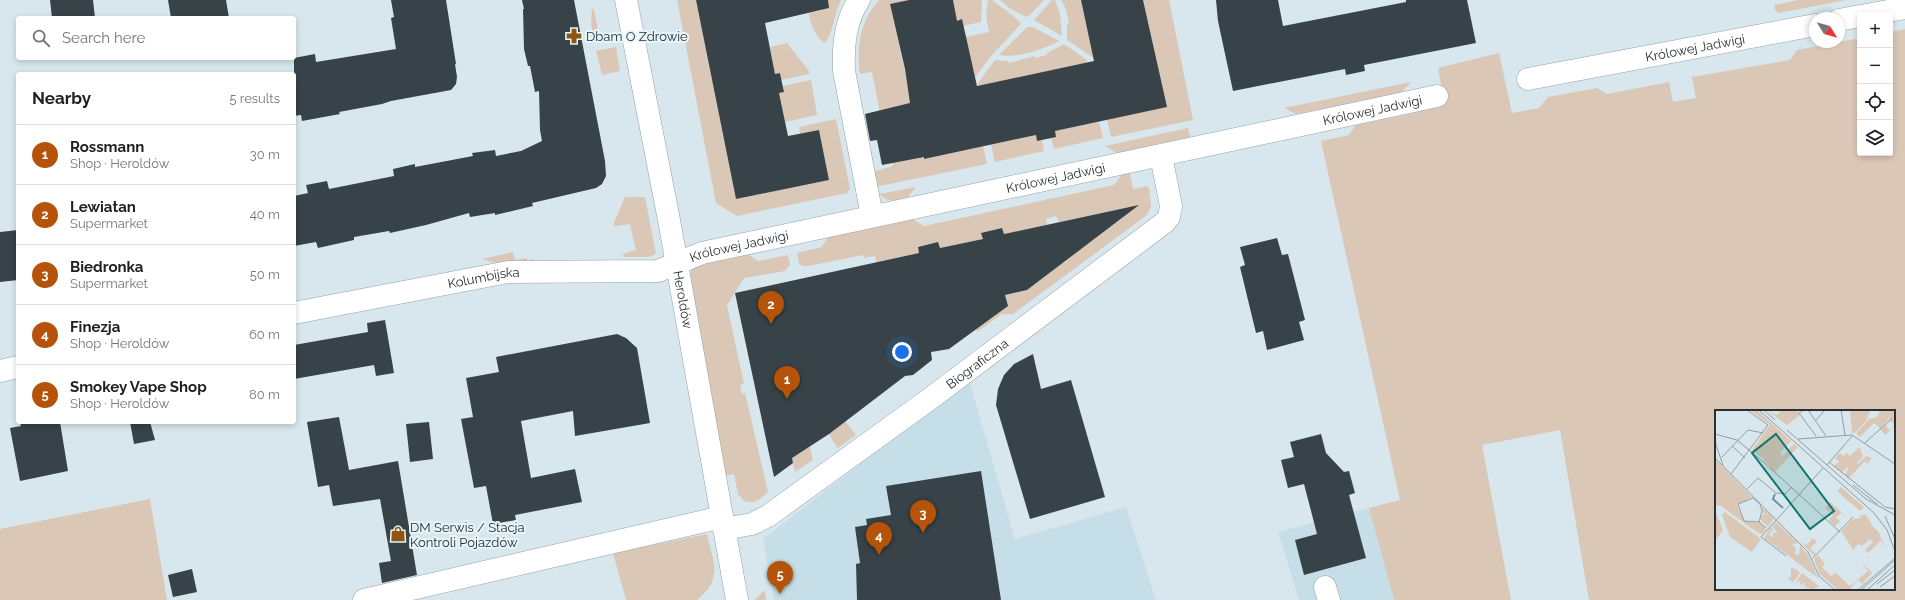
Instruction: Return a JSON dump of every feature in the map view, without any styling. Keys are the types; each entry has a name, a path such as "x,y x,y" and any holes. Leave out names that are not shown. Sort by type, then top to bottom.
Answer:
{"street":[{"name":"Heroldów","path":"626,0 667,213 737,600"},
{"path":"859,0 851,16 847,29 844,72 872,216"},
{"path":"1883,12 1905,8"},
{"path":"1845,19 1857,17"},
{"name":"Królowej Jadwigi","path":"1528,79 1809,26"},
{"name":"Królowej Jadwigi","path":"675,263 702,253 1437,96"},
{"name":"Biograficzna","path":"364,600 723,523 752,524 768,516 937,393 1159,227 1169,217 1171,206 1161,156"},
{"name":"Kolumbijska","path":"296,313 508,272 645,272 658,271 675,263"},
{"path":"0,371 16,367"}],"shaded area":[{"path":"677,0 696,0 736,199 829,180 819,130 800,134 799,127 836,119 850,189 847,193 737,216 716,203"},
{"path":"821,0 841,0 825,43 819,38 814,30 809,13 823,10"},
{"path":"879,0 909,0 890,4 924,159 983,146 987,164 875,187 873,172 893,166 889,144 886,144 872,72 860,74 859,44 867,16"},
{"path":"952,0 982,0 981,22 963,26 962,20 956,21"},
{"path":"988,0 992,0 1021,24 991,56 970,84 965,37 989,32 986,15"},
{"path":"1000,0 1044,0 1031,14 1026,17 1009,8"},
{"path":"1052,0 1055,0 1060,14 1062,36 1034,20"},
{"path":"1061,0 1081,0 1094,58 1067,40 1067,24 1069,23 1066,9"},
{"path":"1143,0 1169,0 1193,120 1111,137 1107,120 1154,50"},
{"path":"1798,0 1846,0 1779,13 1775,10 1774,5"},
{"path":"592,9 594,9 600,41 594,42 591,24"},
{"path":"1027,27 1033,27 1059,41 1022,54 1006,56 999,55"},
{"path":"1905,29 1905,600 1589,600 1560,430 1482,445 1511,600 1394,600 1369,508 1400,500 1321,141 1349,135 1356,125 1420,112 1420,109 1443,95 1438,68 1499,53 1512,113 1539,108 1548,97 1597,88 1607,94 1669,82 1673,102 1696,98 1692,77 1790,60 1797,50 1809,48 1845,48 1845,41 1857,39 1857,156 1893,156 1893,31"},
{"path":"787,43 809,71 809,74 781,80 780,73 775,74 770,47"},
{"path":"1064,44 1087,60 1087,63 979,86 978,83 995,60 1008,61 1009,63 1034,56 1035,58 1047,55 1047,53"},
{"path":"616,47 620,71 602,75 596,51"},
{"path":"811,80 817,115 785,122 779,93 784,92 783,86"},
{"path":"1411,82 1401,93 1296,114 1284,108"},
{"path":"1099,122 1103,138 1054,149 1051,138 1055,131"},
{"path":"1188,128 1190,137 1117,153 1105,146"},
{"path":"1036,135 1037,140 1042,140 1044,151 995,162 991,145"},
{"path":"1130,173 1133,189 1147,186 1149,188 1151,207 1147,215 1013,314 1002,314 977,332 975,321 1007,306 1005,295 1027,290 1053,270 1053,265 1066,262 1065,256 1112,225 1110,211 1059,222 1056,216 1046,219 1047,225 1004,234 1002,228 982,233 983,239 940,248 938,242 918,247 919,253 876,262 875,256 864,258 863,255 808,266 802,266 799,263 797,253 822,247 828,237 912,219 924,226 1114,185 1122,174"},
{"path":"916,187 908,197 896,200 886,199 879,194"},
{"path":"625,197 645,197 656,254 648,257 624,257 623,254 636,250 630,224 613,225"},
{"path":"513,252 515,260 527,258 527,261 514,261 499,264 482,259"},
{"path":"747,254 758,261 788,255 790,265 785,271 744,278 727,305 744,384 740,385 742,394 745,393 768,492 754,502 744,501 738,494 734,474 725,476 689,278 691,271 698,265"},
{"path":"969,380 1015,539 1126,507 1156,600 774,600 763,539"},
{"path":"826,396 856,435 838,448 830,435 826,424"},
{"path":"810,447 813,460 795,472 790,451"},
{"path":"150,499 167,600 0,600 0,529"},
{"path":"1369,508 1394,600 1299,600 1278,532"},
{"path":"707,534 714,562 714,577 711,585 697,600 626,600 613,553"},
{"path":"765,590 766,600 754,600"}],"building":[{"path":"50,0 93,0 95,16 52,16"},
{"path":"168,0 226,0 229,16 171,16"},
{"path":"391,0 446,0 457,77 456,84 451,90 391,101 339,112 340,114 302,121 301,115 296,116 296,72 294,72 294,60 296,60 296,58 315,54 316,62 396,49 391,18 394,17"},
{"path":"522,0 574,0 605,161 606,176 602,184 596,188 532,203 533,206 495,215 495,213 470,217 469,213 390,233 389,231 354,237 354,240 318,248 316,242 296,246 296,196 308,193 306,185 327,181 329,189 394,176 393,169 415,164 415,167 473,156 472,153 495,150 496,156 521,151 542,141 540,130 539,91 535,92 530,66 528,66 524,49 524,9"},
{"path":"696,0 828,0 829,8 765,23 775,74 780,73 784,92 779,93 788,136 819,130 829,180 736,199"},
{"path":"909,0 953,0 957,21 962,19 977,86 1094,61 1081,0 1143,0 1167,107 1055,131 1056,137 1037,141 1036,135 924,159 924,157 882,165 877,140 870,141 865,114 910,103 905,69 890,4"},
{"path":"1216,0 1278,0 1283,26 1406,2 1406,0 1467,0 1476,43 1364,65 1365,71 1346,75 1345,69 1233,91 1218,21"},
{"path":"1139,205 1027,290 1005,295 1008,306 949,349 931,352 932,360 913,375 905,376 829,434 792,458 793,463 774,477 735,293 919,253 918,247 938,242 940,248 983,239 981,233 1002,228 1004,234"},
{"path":"16,230 16,280 0,282 0,232"},
{"path":"1277,238 1282,255 1288,254 1305,320 1299,322 1304,340 1267,350 1263,331 1256,333 1240,267 1245,265 1240,247"},
{"path":"385,320 394,373 376,376 374,365 296,379 296,345 368,332 367,323"},
{"path":"617,334 626,338 637,348 650,423 575,436 573,411 521,421 531,478 575,469 582,502 515,515 516,520 493,524 486,486 474,488 461,419 473,417 466,378 499,372 496,357"},
{"path":"1033,354 1041,389 1071,380 1105,497 1030,519 996,405 998,389 1004,375 1014,364"},
{"path":"339,417 349,470 398,461 417,575 382,583 379,563 391,561 380,499 333,506 329,485 318,487 307,422"},
{"path":"429,422 433,459 410,462 406,424"},
{"path":"20,424 60,424 68,471 20,481 10,428 21,426"},
{"path":"130,424 151,424 155,440 134,444"},
{"path":"1321,434 1326,453 1344,472 1349,471 1355,493 1349,495 1366,558 1304,575 1295,540 1317,534 1304,484 1288,488 1281,460 1294,457 1290,442"},
{"path":"981,471 1001,600 857,600 856,564 860,563 855,527 867,525 866,519 891,515 886,486"},
{"path":"192,569 197,592 173,597 168,575"}],"place":[{"name":"Dbam O Zdrowie","path":"574,36"},
{"name":"Lewiatan","path":"771,324"},
{"name":"Rossmann","path":"787,399"},
{"name":"Biedronka","path":"923,533"},
{"name":"DM Serwis / Stacja Kontroli Pojazdów","path":"398,534"},
{"name":"Finezja","path":"879,555"},
{"name":"Smokey Vape Shop","path":"780,594"}]}
